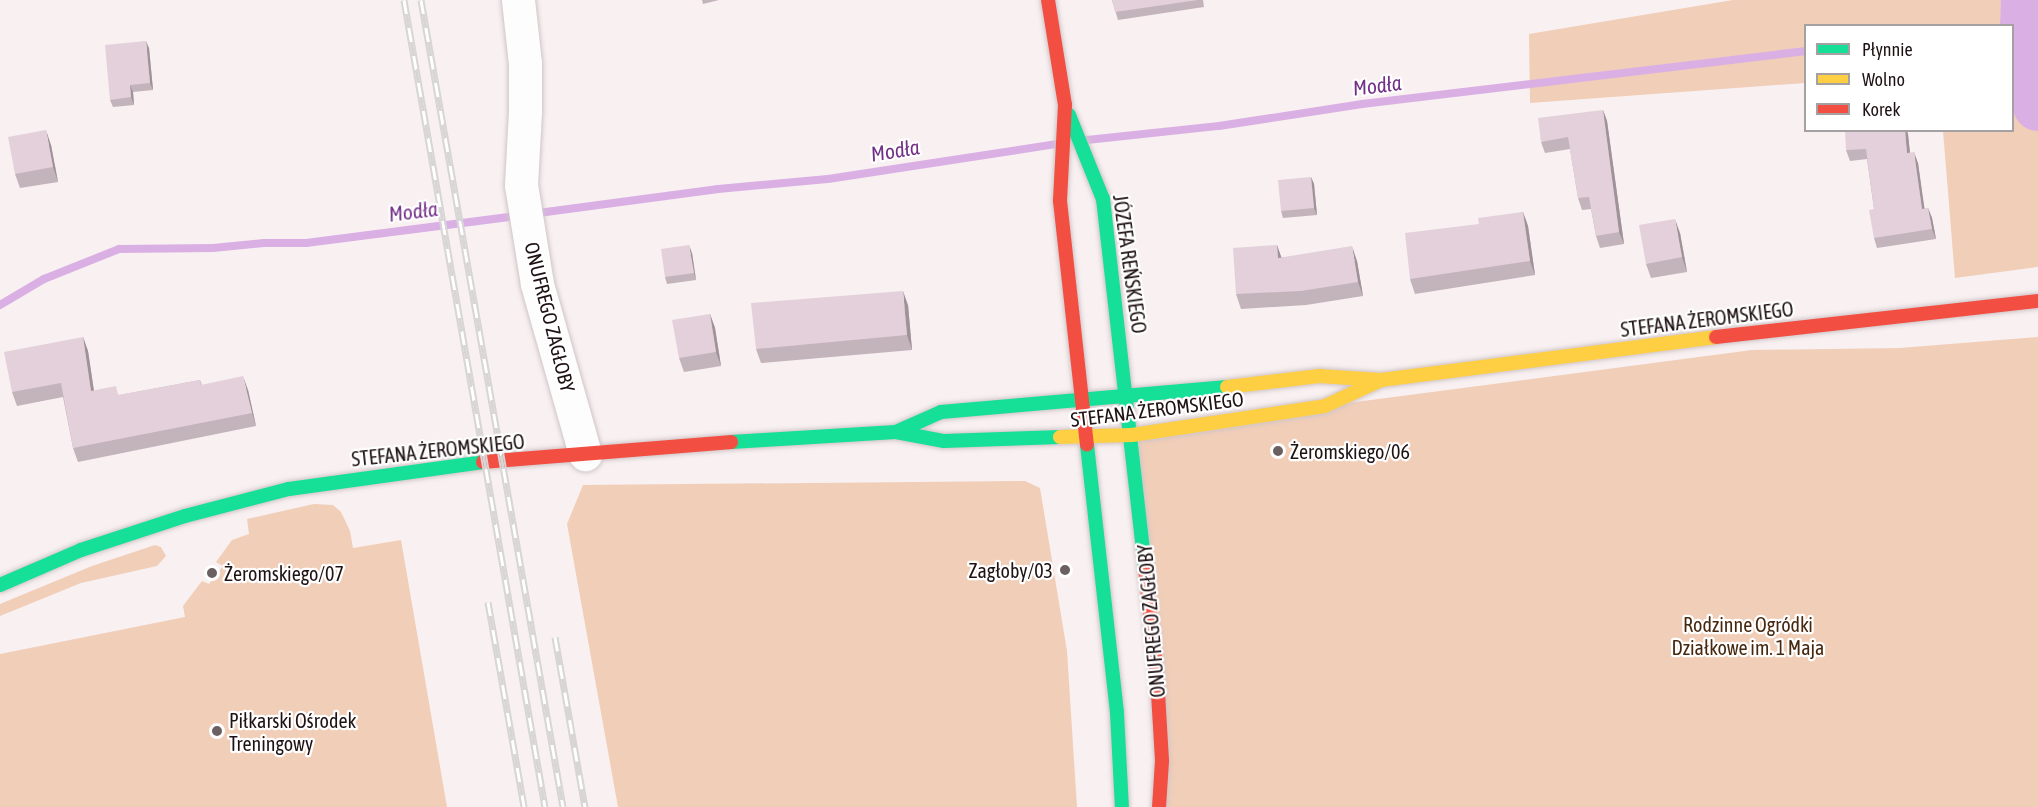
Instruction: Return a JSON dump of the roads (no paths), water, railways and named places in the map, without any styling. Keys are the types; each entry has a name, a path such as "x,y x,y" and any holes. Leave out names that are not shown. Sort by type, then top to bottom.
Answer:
{"street":[{"name":"ONUFREGO ZAGŁOBY","path":"518,0 525,63 521,185 537,284 585,454"},
{"name":"JÓZEFA REŃSKIEGO","path":"1048,0 1065,105 1060,201 1088,439"},
{"name":"JÓZEFA REŃSKIEGO","path":"1065,105 1103,199 1132,435"},
{"name":"STEFANA ŻEROMSKIEGO","path":"896,432 940,412 1128,396 1319,376 1381,380 1768,330 2038,302"},
{"name":"STEFANA ŻEROMSKIEGO","path":"0,585 81,550 184,516 289,489 391,473 728,442 896,432 944,441 1088,439 1132,435 1324,406 1381,380"},
{"name":"ONUFREGO ZAGŁOBY","path":"1132,435 1157,676 1162,761 1159,807"},
{"path":"1088,439 1117,713 1122,807"}],"waterway":[{"path":"2026,0 2025,26 2038,106"},
{"name":"Modła","path":"2014,27 2025,26"},
{"name":"Modła","path":"1087,140 1219,126 1362,104 1804,51"},
{"name":"Modła","path":"531,214 718,189 828,179 1057,144"},
{"name":"Modła","path":"0,305 44,279 119,249 213,248 264,243 306,243 518,216"}],"railway":[{"path":"404,0 545,807"},
{"path":"421,0 563,807"},
{"path":"488,602 524,807"},
{"path":"555,637 585,807"}],"place":[{"name":"Żeromskiego/06","path":"1278,451"},
{"name":"Zagłoby/03","path":"1065,570"},
{"name":"Żeromskiego/07","path":"212,573"},
{"name":"Piłkarski Ośrodek Treningowy","path":"217,731"}],"park label":[{"name":"Rodzinne Ogródki Działkowe im. 1 Maja","path":"1748,636"}]}
